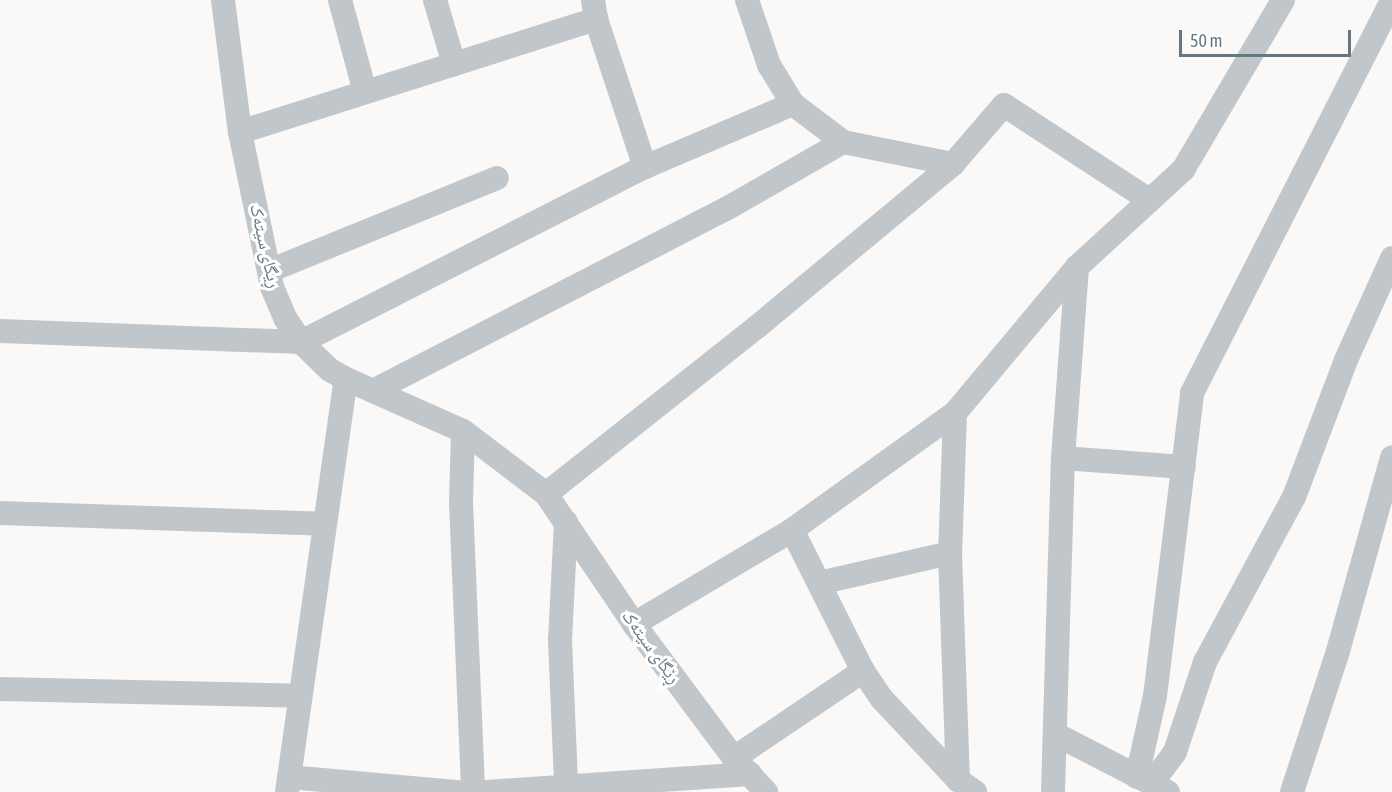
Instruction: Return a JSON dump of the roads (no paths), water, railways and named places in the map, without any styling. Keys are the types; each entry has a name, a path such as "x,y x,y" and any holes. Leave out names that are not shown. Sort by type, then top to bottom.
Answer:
{"street":[{"name":"ڕیگای سیتەک","path":"223,0 240,132 272,287 285,318 301,342 330,369 346,379 463,431 546,494"},
{"path":"340,0 365,92"},
{"path":"435,0 454,64"},
{"path":"747,0 769,65 793,104 843,142 953,164"},
{"path":"634,624 792,530 955,413 1077,267 1183,170 1283,0"},
{"path":"1152,784 1155,696 1192,393 1392,1"},
{"path":"240,132 454,64 595,9 645,167"},
{"path":"0,331 301,342 645,167 793,104"},
{"path":"546,494 766,320 953,164 1004,105 1149,200"},
{"path":"373,391 686,230 843,142"},
{"path":"269,271 497,178"},
{"path":"1152,784 1175,752 1205,662 1294,497 1346,360 1392,258"},
{"path":"1053,792 1063,458 1077,267"},
{"path":"346,379 288,785 458,792"},
{"path":"955,413 950,553 967,786"},
{"path":"463,431 461,502 473,792"},
{"path":"1292,792 1338,651 1392,456"},
{"path":"1063,458 1184,467"},
{"name":"ڕێگای سیتەک","path":"546,494 634,624 742,766 766,792"},
{"path":"0,513 325,524"},
{"path":"566,522 560,640 567,786"},
{"path":"792,530 862,671 882,699 967,786"},
{"path":"819,583 950,553"},
{"path":"486,792 567,786 742,766 862,671"},
{"path":"0,689 300,696"},
{"path":"1055,734 1152,784"}]}
